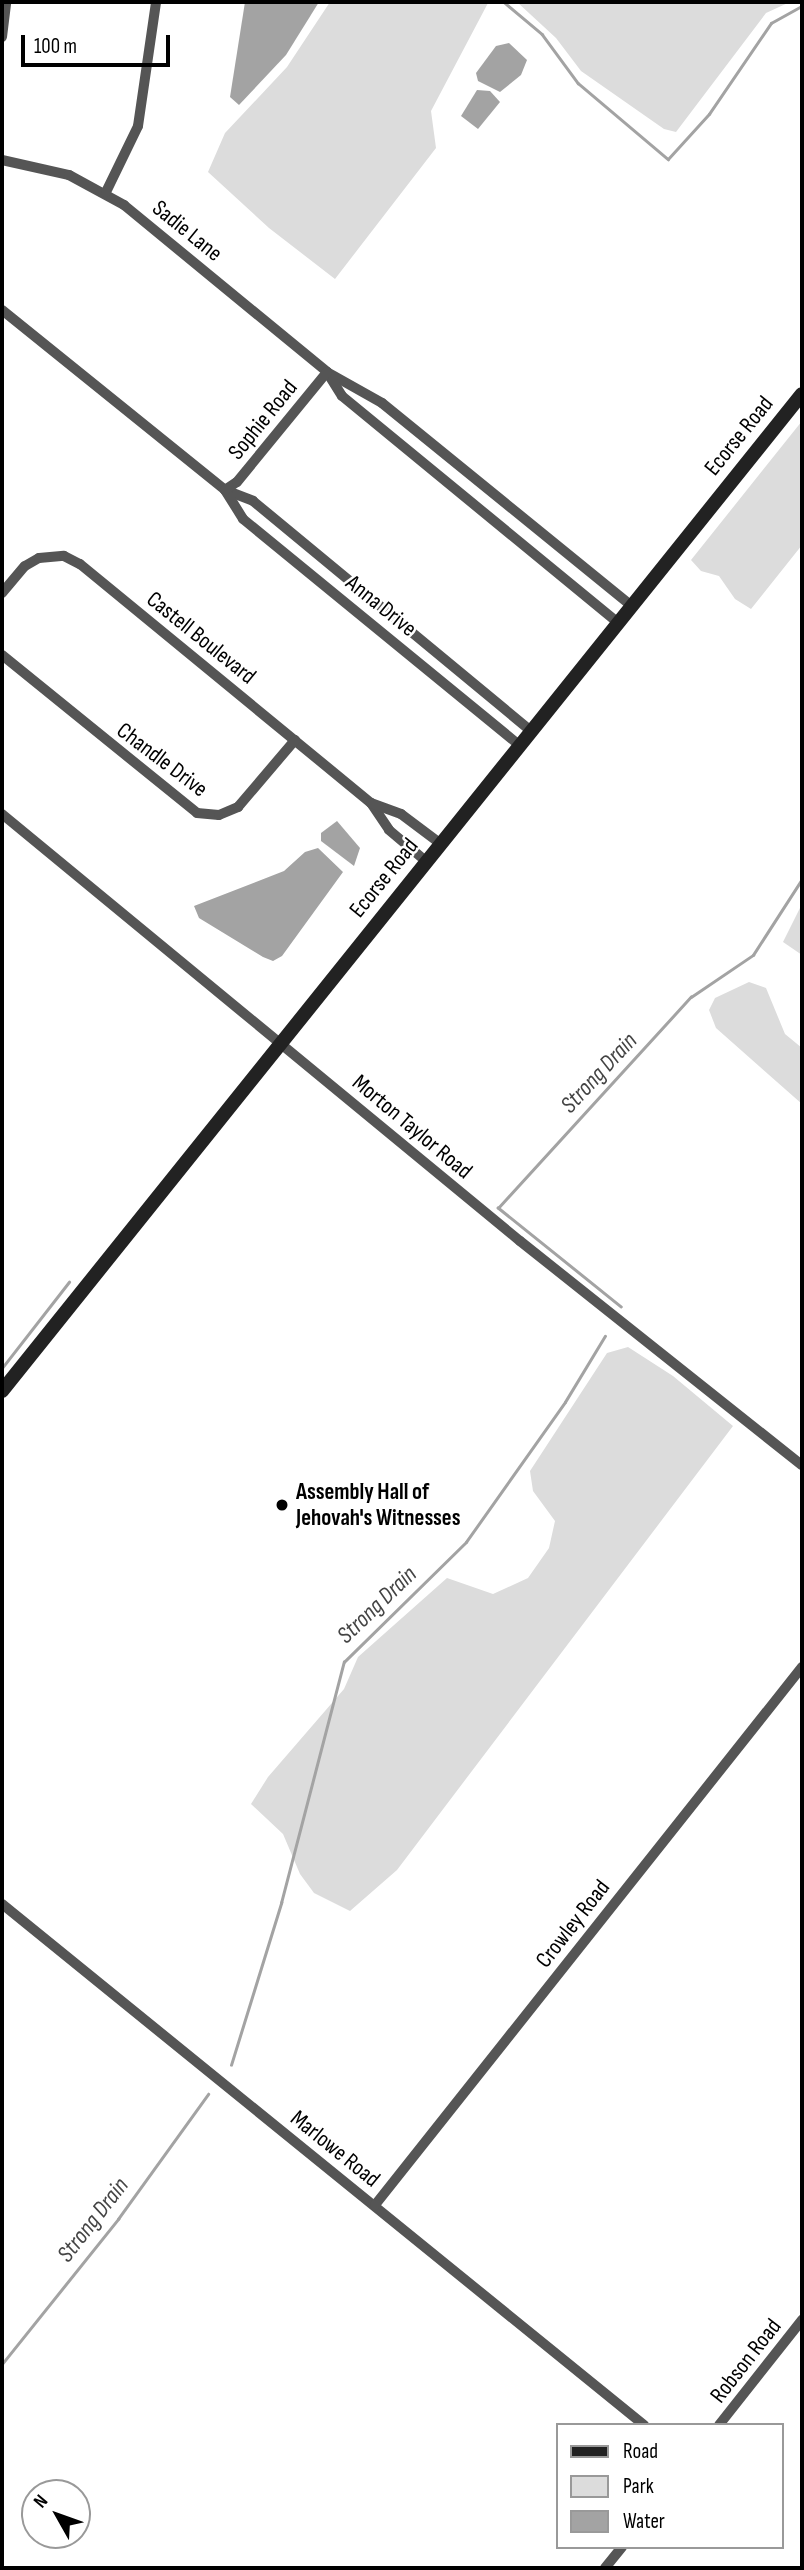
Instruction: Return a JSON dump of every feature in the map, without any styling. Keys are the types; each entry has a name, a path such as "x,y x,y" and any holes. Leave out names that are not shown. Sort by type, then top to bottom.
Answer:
{"main road":[{"name":"Ecorse Road","path":"2,1391 802,394"}],"street":[{"path":"2,37 6,2"},
{"path":"106,192 138,126 156,2"},
{"name":"Sadie Lane","path":"2,160 52,170 106,192 327,372 382,403 632,606"},
{"name":"Anna Drive","path":"2,310 225,490 253,502 531,731"},
{"name":"Sadie Lane","path":"327,372 342,396 618,623"},
{"name":"Sophie Road","path":"225,490 237,482 327,372"},
{"name":"Anna Drive","path":"225,490 243,519 520,746"},
{"name":"Castell Boulevard","path":"2,593 25,566 39,558 55,555 72,559 371,803 389,830 427,862"},
{"name":"Chandle Drive","path":"2,655 197,813 219,815 238,807 295,740"},
{"name":"Castell Boulevard","path":"371,803 401,814 442,844"},
{"name":"Morton Taylor Road","path":"2,814 526,1246 802,1465"},
{"name":"Crowley Road","path":"375,2205 802,1667"},
{"name":"Marlowe Road","path":"2,1904 642,2423"},
{"name":"Robson Road","path":"721,2423 798,2334 802,2320"},
{"path":"605,2568 620,2549"}],"green space":[{"path":"330,2 488,3 431,111 436,148 335,279 269,228 208,172 225,133 287,67"},
{"path":"517,2 790,2 766,13 676,132 664,129 581,71 556,38"},
{"path":"802,421 802,545 751,609 735,599 719,576 701,571 691,560"},
{"path":"802,904 802,955 783,942"},
{"path":"749,982 766,988 785,1034 802,1048 802,1104 716,1028 709,1010 715,998"},
{"path":"628,1347 673,1376 733,1426 397,1870 350,1911 314,1893 300,1874 283,1834 251,1804 268,1777 344,1689 358,1657 447,1578 493,1594 528,1578 549,1548 555,1521 533,1491 530,1471 607,1353"}],"water":[{"path":"245,2 319,2 286,55 239,105 230,97"},
{"path":"509,43 527,60 521,75 500,92 478,81 476,73 496,46"},
{"path":"477,90 490,91 500,102 478,129 461,116"},
{"path":"337,821 360,848 354,866 321,841 321,833"},
{"path":"318,848 343,872 282,956 273,961 263,957 199,918 194,906 284,871 305,852"}],"waterway":[{"path":"504,2 542,34 578,83 668,159 709,114 771,23 802,6"},
{"name":"Strong Drain","path":"621,1307 498,1208 691,997 753,955 802,879"},
{"path":"2,1368 69,1282"},
{"name":"Strong Drain","path":"231,2065 281,1903 344,1662 466,1542 565,1402 605,1336"},
{"name":"Strong Drain","path":"2,2364 118,2219 208,2094"}],"place":[{"name":"Assembly Hall of Jehovah's Witnesses","path":"282,1505"}]}
